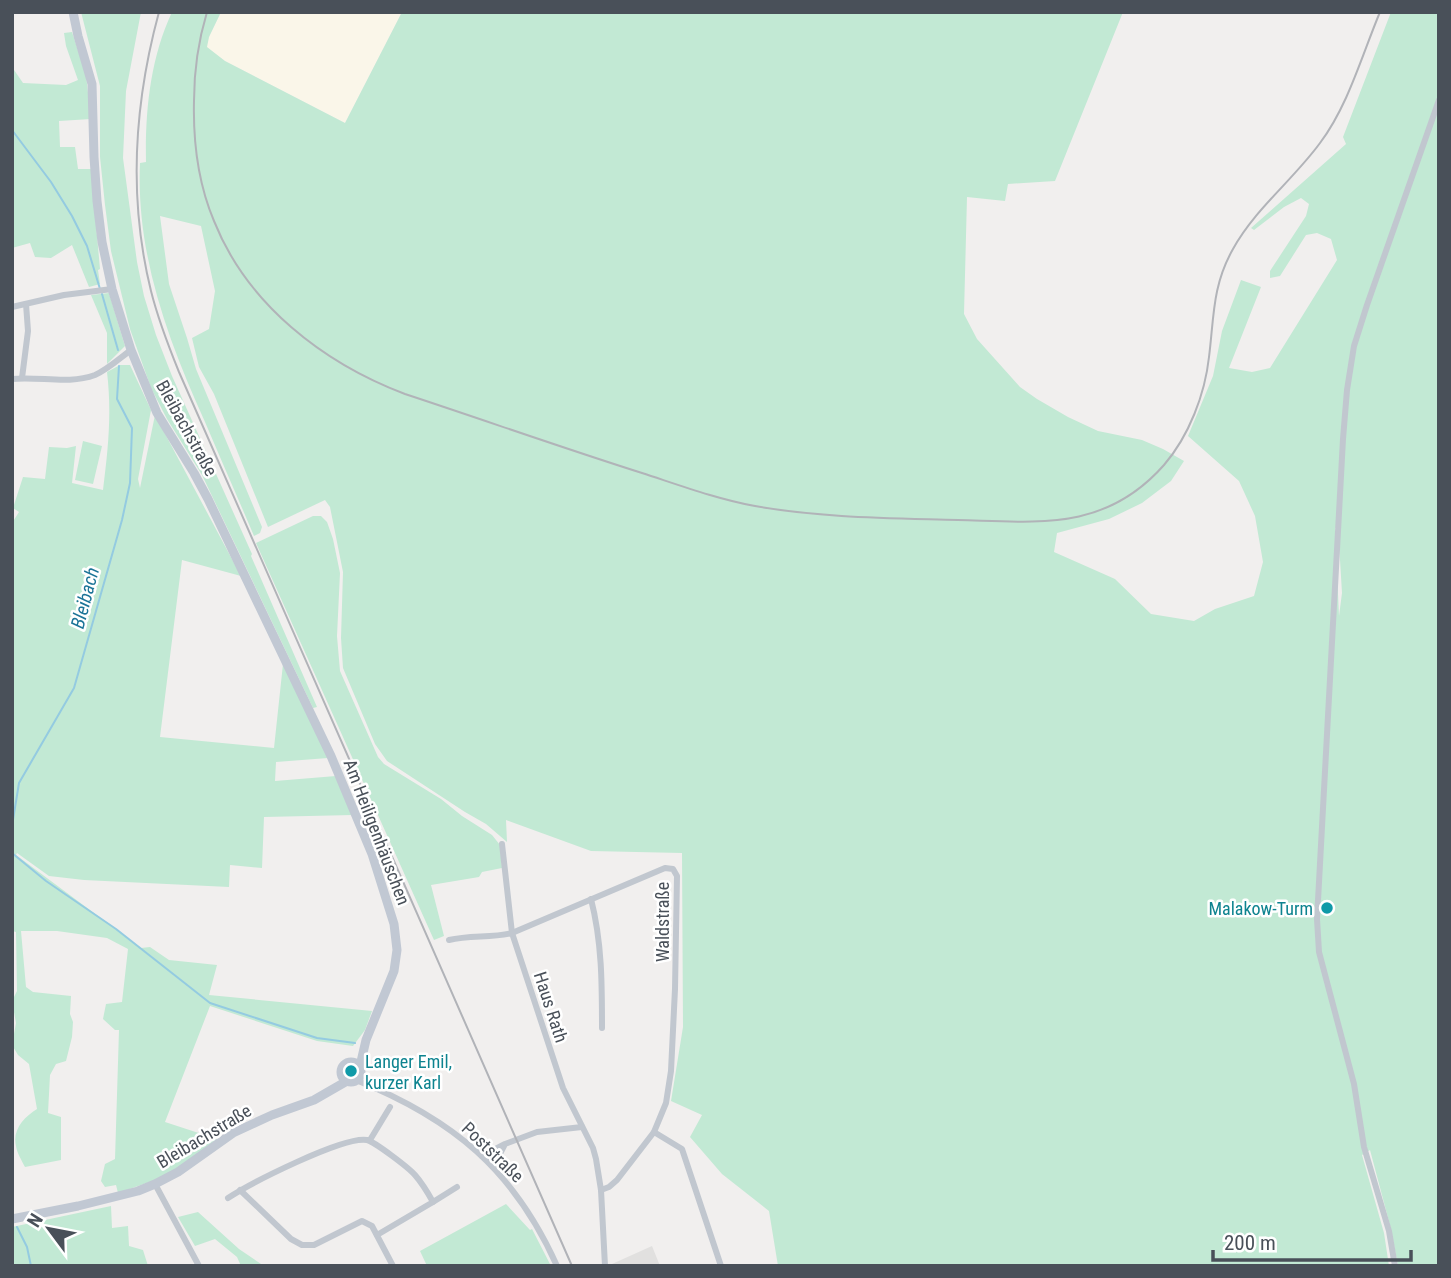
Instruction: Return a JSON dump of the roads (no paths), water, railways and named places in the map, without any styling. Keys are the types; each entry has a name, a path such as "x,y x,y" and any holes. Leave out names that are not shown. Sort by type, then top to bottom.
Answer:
{"main road":[{"name":"Bleibachstraße","path":"73,12 92,85 97,201 108,289 157,413 208,499 331,756"},
{"name":"Am Heiligenhäuschen","path":"331,756 372,854 396,936 397,950 394,971 353,1073"},
{"name":"Bleibachstraße","path":"12,1219 78,1206 155,1184 233,1133 314,1100 353,1073"}],"street":[{"path":"1395,1266 1389,1231 1364,1147 1354,1084 1319,952 1317,897 1347,390 1354,346 1439,100"},
{"path":"12,307 64,295 108,289"},
{"path":"22,378 28,331 26,304"},
{"path":"12,379 83,379 98,374 131,350"},
{"name":"Haus Rath","path":"502,844 512,933 564,1088 593,1148 599,1171 605,1266"},
{"name":"Waldstraße","path":"449,940 464,936 500,936 512,933 665,868 673,869 677,876 675,989 671,1072 666,1103 654,1132 617,1180 601,1190"},
{"path":"591,899 598,925 602,968 602,1028"},
{"name":"Poststraße","path":"353,1073 438,1121 482,1156 512,1187 528,1210 557,1266"},
{"path":"370,1140 390,1107"},
{"path":"482,1156 537,1132 582,1127"},
{"path":"654,1132 682,1149 721,1266"},
{"path":"228,1198 284,1168 337,1146 355,1140 370,1140 416,1175 433,1202"},
{"path":"493,1167 505,1144"},
{"path":"155,1184 199,1266"},
{"path":"377,1234 457,1187"},
{"path":"240,1190 291,1240 302,1245 314,1245 362,1221 372,1226 393,1266"}],"waterway":[{"name":"Bleibach","path":"12,130 51,182 72,216 87,246 100,289"},
{"name":"Bleibach","path":"102,294 118,350"},
{"name":"Bleibach","path":"12,826 19,783 74,688 122,520 130,483 132,428 117,399 119,366"},
{"path":"12,853 46,881 116,929 210,1003 317,1038 355,1043"},
{"name":"Bleibach","path":"17,1227 27,1247 31,1266"}],"railway":[{"path":"159,12 139,116 137,186 144,256 160,322 179,372 572,1266"},
{"path":"207,12 197,56 194,116 200,177 214,221 228,251 267,304 317,348 345,366 405,394 684,487 741,503 831,515 1016,522 1069,518 1118,502 1141,487 1173,454 1188,428 1204,385 1217,289 1226,263 1252,221 1330,129 1347,97 1380,12"}],"place":[{"name":"Malakow-Turm","path":"1327,908"},
{"name":"Langer Emil, kurzer Karl","path":"351,1071"}]}
